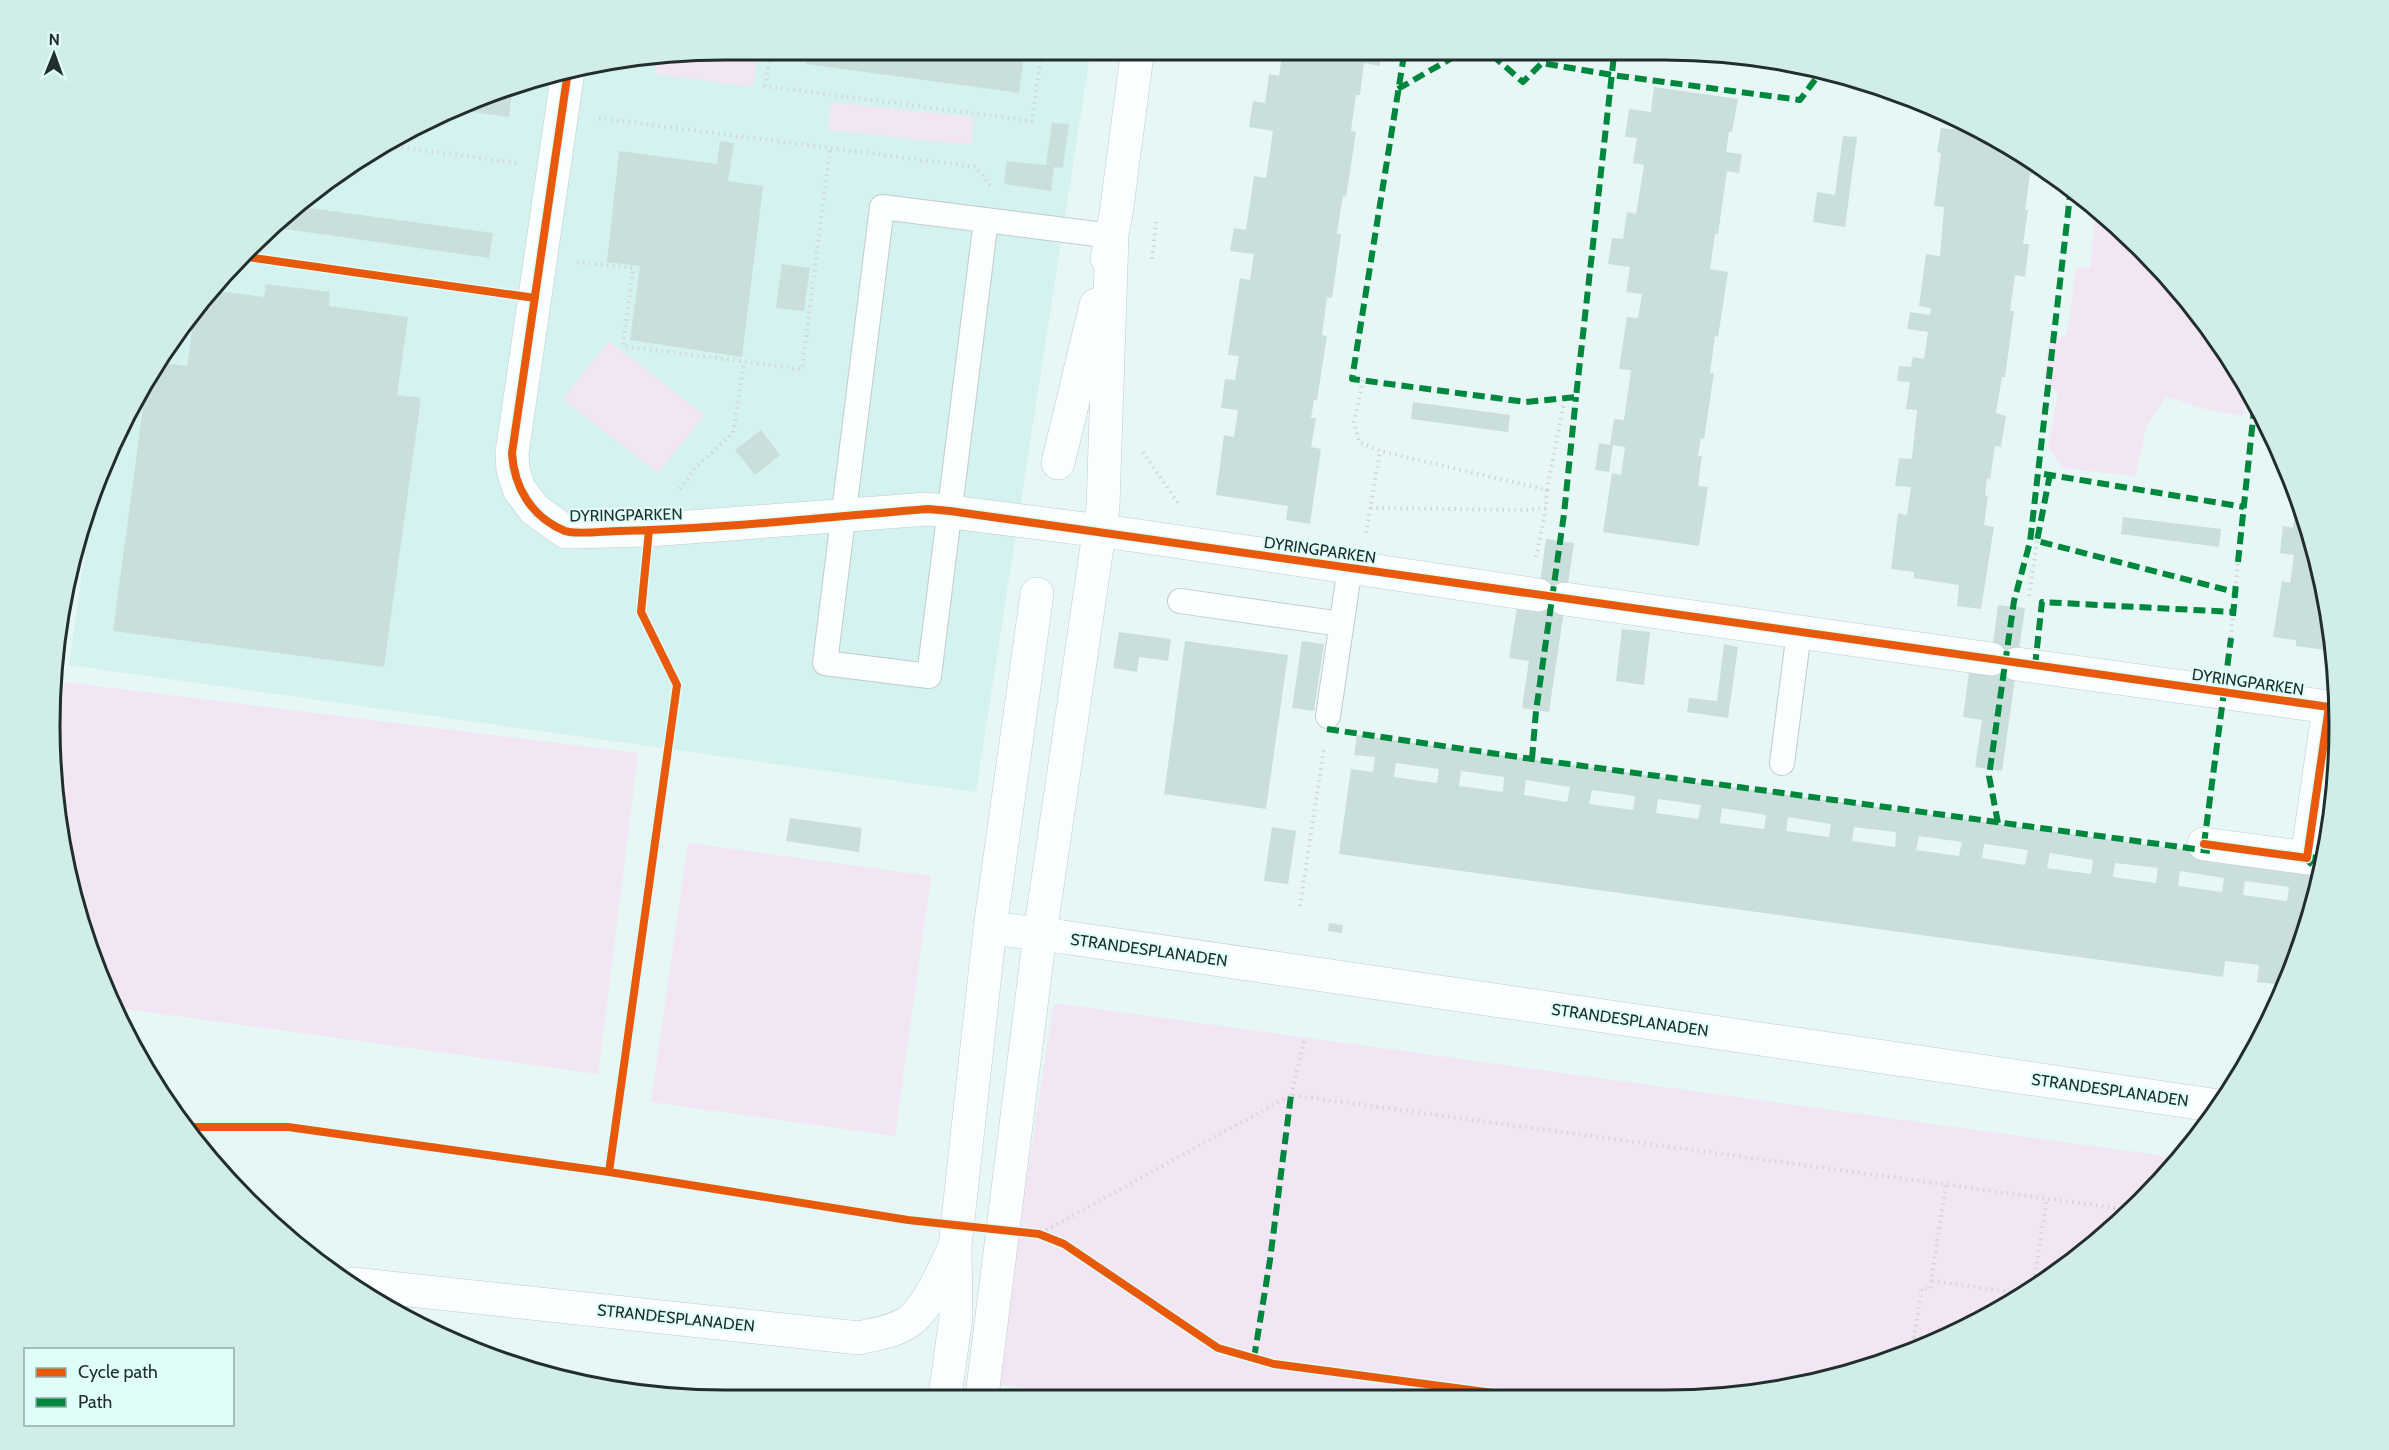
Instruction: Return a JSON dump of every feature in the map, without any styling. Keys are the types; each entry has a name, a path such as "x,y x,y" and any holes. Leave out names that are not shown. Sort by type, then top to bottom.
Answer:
{"street":[{"path":"983,1390 1040,934 1103,506 1114,225 1136,60"},
{"name":"DYRINGPARKEN","path":"567,80 512,453 513,470 519,489 534,509 566,532 649,530 928,509 950,511 2329,707"},
{"path":"1058,464 1114,225"},
{"path":"990,928 1037,594"},
{"name":"DYRINGPARKEN","path":"2204,844 2307,858 2329,709"},
{"name":"STRANDESPLANADEN","path":"946,1390 956,1317 955,1246 990,928 2210,1105"},
{"name":"STRANDESPLANADEN","path":"368,1286 859,1338 888,1331 912,1320 935,1287 955,1246"}],"lane":[{"path":"986,220 929,676 825,663 882,207 986,220 1114,225"},
{"path":"1328,716 1350,567"},
{"path":"1180,601 1341,624"},
{"path":"1782,763 1799,632"}],"path":[{"path":"769,60 765,86 1032,121 1040,60"},
{"path":"562,113 976,167 995,192"},
{"path":"395,147 554,168"},
{"path":"541,257 633,268 623,346 802,369 830,148"},
{"path":"1114,225 1156,219 1151,266"},
{"path":"649,530 694,469 733,433 744,363"},
{"path":"1363,380 1354,422 1359,441 1380,451 1547,490"},
{"path":"1539,539 1565,398"},
{"path":"1141,450 1180,506"},
{"path":"1372,495 1380,451"},
{"path":"1370,508 1526,510 1546,508"},
{"path":"2029,596 2037,541"},
{"path":"2236,583 2238,562"},
{"path":"2231,638 2233,616"},
{"path":"1300,906 1325,741"},
{"path":"1291,1095 1304,1041"},
{"path":"1039,1234 1291,1095 2120,1208"},
{"path":"1918,1339 1914,1337 1922,1288 1930,1289 1932,1281 1946,1184"},
{"path":"2035,1277 2047,1198"},
{"path":"1027,1232 1047,1237"},
{"path":"1932,1281 2010,1292"}],"shaded area":[{"path":"725,60 1089,60 976,792 69,665 87,539 95,511 129,431 149,392 197,320 255,255 320,197 392,149 431,129 511,95 595,73 638,66 682,61"},
{"path":"756,60 753,87 655,74 657,64 682,61"},
{"path":"831,102 974,117 971,145 828,130"},
{"path":"2095,219 2134,255 2192,320 2240,393 2244,401 2243,416 2205,409 2166,396 2147,425 2135,476 2064,468 2048,448 2058,393 2044,379 2049,344 2067,334 2076,267 2090,268"},
{"path":"609,341 704,415 658,473 563,399"},
{"path":"64,682 638,753 598,1074 124,1009 95,939 73,855 61,768 60,705"},
{"path":"688,843 931,876 895,1136 651,1102"},
{"path":"1054,1003 2169,1157 2134,1195 2069,1253 1996,1301 1958,1321 1878,1355 1794,1377 1707,1389 1664,1390 1037,1390 995,1384"}],"building":[{"path":"807,60 1023,60 1019,93 806,64"},
{"path":"1281,60 1381,60 1380,66 1364,63 1360,95 1356,95 1351,131 1356,132 1346,197 1343,196 1337,233 1341,234 1332,298 1327,297 1322,335 1327,336 1317,400 1314,400 1311,418 1316,418 1311,447 1321,449 1310,524 1286,520 1288,506 1216,495 1224,435 1234,437 1238,410 1221,408 1225,379 1235,380 1239,356 1228,355 1240,278 1250,280 1254,254 1230,251 1234,228 1246,230 1254,176 1266,178 1273,131 1249,127 1253,101 1265,103 1269,74 1279,76"},
{"path":"1654,87 1738,99 1726,152 1742,154 1739,173 1727,171 1718,234 1715,234 1710,269 1728,272 1718,337 1715,336 1710,373 1714,373 1704,439 1701,438 1698,456 1702,456 1698,486 1708,487 1699,546 1603,532 1612,473 1621,475 1625,447 1613,445 1609,472 1595,470 1599,443 1610,445 1614,419 1624,420 1631,370 1619,369 1627,317 1638,318 1642,294 1626,292 1630,267 1608,264 1612,238 1623,239 1627,212 1636,214 1644,165 1633,163 1637,138 1625,137 1629,109 1651,112"},
{"path":"512,95 509,117 470,112"},
{"path":"1052,123 1069,124 1063,168 1054,167 1051,191 1004,184 1007,161 1046,165"},
{"path":"1941,128 1960,130 1997,149 2033,172 2030,174 2025,210 2028,210 2023,244 2029,244 2025,277 2015,275 2010,311 2014,311 2005,377 2002,377 1996,413 2006,416 2001,447 1995,446 1990,479 1987,478 1985,495 1988,496 1984,525 1994,527 1981,609 1957,606 1959,585 1914,578 1914,572 1891,569 1898,513 1907,515 1911,487 1895,486 1899,458 1912,459 1917,410 1906,409 1910,382 1897,381 1899,366 1911,367 1913,357 1924,359 1928,332 1907,329 1910,312 1930,315 1931,308 1919,306 1926,254 1940,256 1944,207 1934,206 1941,153 1937,152"},
{"path":"1843,136 1857,137 1845,227 1813,222 1817,192 1835,195"},
{"path":"720,141 734,143 728,181 763,186 742,357 630,340 640,266 607,262 619,151 717,164"},
{"path":"307,208 493,233 489,258 283,229"},
{"path":"782,264 810,268 804,311 776,308"},
{"path":"266,284 330,292 329,306 408,317 397,395 421,398 384,667 113,631 144,402 167,363 187,366 193,326 221,291 264,297"},
{"path":"1413,402 1510,415 1508,432 1411,419"},
{"path":"761,430 780,455 755,475 735,450"},
{"path":"2295,515 2316,595 2324,650 2296,646 2296,640 2273,637 2282,581 2290,583 2294,555 2280,553 2283,526 2293,528"},
{"path":"2123,517 2221,529 2219,547 2121,534"},
{"path":"1546,539 1574,543 1549,712 1522,708 1529,661 1509,658 1517,607 1536,610"},
{"path":"1998,605 2025,608 2002,771 1975,767 1982,720 1963,717 1970,665 1990,667"},
{"path":"1622,629 1650,632 1644,685 1616,681"},
{"path":"1119,632 1171,639 1168,661 1139,657 1137,672 1113,668"},
{"path":"1185,641 1288,655 1266,809 1164,794"},
{"path":"1302,641 1324,644 1314,711 1292,708"},
{"path":"1724,644 1738,647 1728,718 1687,712 1689,698 1717,701"},
{"path":"1357,735 2313,868 2294,939 2276,984 2257,982 2259,965 2225,961 2223,977 1339,854 1351,769 1373,772 1375,757 1354,755","holes":["1396,763 1439,769 1437,783 1394,777","1461,771 1504,777 1503,792 1459,786","1526,780 1570,787 1567,802 1524,795","1592,790 1635,796 1633,810 1589,804","1658,799 1701,805 1698,819 1656,813","1722,808 1766,815 1764,829 1720,823","1788,817 1831,824 1829,837 1786,831","1854,827 1896,832 1895,847 1852,841","1919,836 1962,842 1959,856 1916,850","1984,844 2028,850 2025,865 1982,858","2050,853 2093,860 2091,874 2047,868","2115,863 2158,868 2156,883 2113,877","2180,871 2224,878 2222,892 2178,886","2245,881 2289,887 2287,901 2243,895"]},
{"path":"790,818 862,828 859,852 786,841"},
{"path":"1272,827 1296,831 1288,884 1264,881"},
{"path":"1329,923 1343,925 1342,933 1328,931"}],"marked path":[{"path":"1403,60 1352,379 1526,402 1576,397 1613,60"},
{"path":"1398,89 1448,60"},
{"path":"1498,60 1523,82 1542,63 1612,75 1800,100 1816,78"},
{"path":"1998,823 1989,776 2014,601 2030,542 2070,198"},
{"path":"1532,759 1536,711 1564,514 1576,397"},
{"path":"2238,562 2253,418"},
{"path":"2044,474 2244,507"},
{"path":"2050,474 2037,541 2235,592"},
{"path":"2233,616 2236,583"},
{"path":"2035,666 2042,602 2233,612"},
{"path":"2204,844 2231,638"},
{"path":"1327,729 2210,851"},
{"path":"2308,865 2316,856"},
{"path":"1254,1358 1270,1260 1291,1095"}],"cycle path":[{"path":"567,80 512,453 516,478 526,500 543,518 565,531 583,533 696,528 928,509 950,511 2329,707"},
{"path":"252,258 535,298"},
{"path":"609,1172 677,685 641,612 649,530"},
{"path":"2204,844 2307,858 2329,709"},
{"path":"195,1127 288,1127 609,1172 908,1220 1039,1234 1064,1244 1218,1348 1274,1364 1471,1390"}]}
